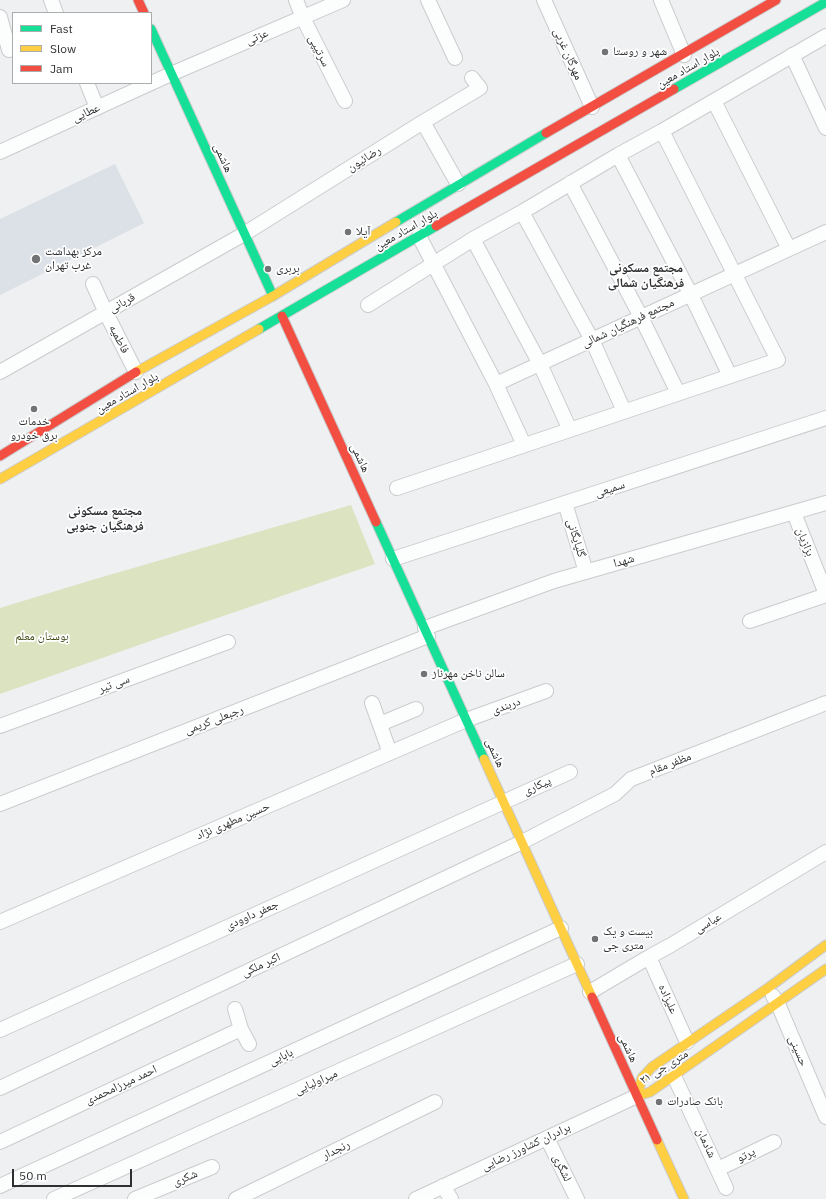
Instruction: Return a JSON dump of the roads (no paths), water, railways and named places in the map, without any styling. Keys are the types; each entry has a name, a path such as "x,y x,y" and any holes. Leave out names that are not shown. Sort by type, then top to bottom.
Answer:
{"main road":[{"path":"138,0 144,12"},
{"name":"بلوار استاد معین","path":"0,456 136,372 273,296 458,184 684,55 776,0"},
{"name":"بلوار استاد معین","path":"0,479 826,2"},
{"path":"798,5 803,16"},
{"name":"هاشمی","path":"152,31 273,296"},
{"name":"هاشمی","path":"282,316 394,559 684,1199"},
{"name":"۲۱ متری جی","path":"637,1096 642,1078 652,1067 686,1042 768,988 826,945"},
{"name":"۲۱ متری جی","path":"637,1096 650,1092 826,970"}],"street":[{"path":"51,0 56,12"},
{"name":"سرتیپی","path":"296,0 303,18 344,101"},
{"name":"عزتی","path":"171,74 343,0"},
{"path":"428,0 455,58"},
{"name":"مهرگان غربی","path":"544,0 592,107"},
{"path":"661,0 684,55"},
{"path":"0,18 9,50"},
{"path":"368,305 433,263 826,36"},
{"path":"792,55 826,128"},
{"name":"عطایی","path":"152,83 171,74"},
{"name":"رضائیون","path":"244,234 480,88 472,78"},
{"path":"87,84 97,108"},
{"name":"عطایی","path":"0,152 149,84"},
{"path":"714,101 789,249"},
{"path":"424,122 458,184"},
{"path":"397,488 778,360 662,131"},
{"path":"618,155 730,376"},
{"path":"570,183 641,317 678,393"},
{"path":"522,212 592,340 624,411"},
{"name":"مجتمع فرهنگیان شمالی","path":"496,384 826,232"},
{"name":"قربانی","path":"0,372 244,234"},
{"path":"419,236 496,384 524,445"},
{"path":"474,239 540,364 570,430"},
{"name":"فاطمیه","path":"93,284 136,372"},
{"name":"سمیعی","path":"394,559 826,418"},
{"name":"گلپایگانی","path":"565,503 586,572"},
{"name":"شهدا","path":"427,632 554,581 826,503"},
{"name":"بزازیان","path":"794,513 826,594"},
{"path":"750,621 826,594"},
{"name":"رجبعلی کریمی","path":"0,804 427,632"},
{"name":"سی تیر","path":"0,726 228,642"},
{"name":"دربندی","path":"466,720 546,691"},
{"path":"372,703 390,753"},
{"name":"مظفر مقام","path":"522,842 615,794 631,779 826,703"},
{"path":"380,724 416,709"},
{"name":"حسین مطهری نژاد","path":"0,922 466,720"},
{"name":"پیکاری","path":"503,801 570,772"},
{"name":"جعفر داوودی","path":"0,1030 503,801"},
{"name":"اکبر ملکی","path":"0,1088 522,842"},
{"name":"عباسی","path":"590,992 826,852"},
{"name":"بابایی","path":"0,1186 561,928"},
{"name":"علیزاده","path":"649,957 686,1042"},
{"name":"میراولیایی","path":"54,1199 577,964"},
{"name":"حسینی","path":"768,988 778,1004 826,1117"},
{"path":"235,1010 241,1029 249,1044"},
{"name":"احمد میرزامحمدی","path":"0,1142 241,1029"},
{"name":"شادمان","path":"674,1076 726,1188"},
{"name":"برادران کشاورز رضایی","path":"416,1199 637,1096"},
{"name":"رنجدار","path":"236,1199 435,1102"},
{"name":"لشگری","path":"547,1138 576,1199"},
{"name":"پرتو","path":"718,1169 774,1142"},
{"name":"شکری","path":"135,1199 212,1167"},
{"path":"443,1186 451,1199"}],"place":[{"name":"شهر و روستا","path":"605,52"},
{"name":"آیلا","path":"348,232"},
{"name":"مرکز بهداشت غرب تهران","path":"36,259"},
{"name":"بربری","path":"268,269"},
{"name":"خدمات برق خودرو","path":"34,409"},
{"name":"سالن ناخن مهرناز","path":"424,674"},
{"name":"بیست و یک متری جی","path":"595,939"},
{"name":"بانک صادرات","path":"659,1102"}],"district":[{"name":"مجتمع مسکونی فرهنگیان شمالی","path":"646,276"},
{"name":"مجتمع مسکونی فرهنگیان جنوبی","path":"105,518"}],"park label":[{"name":"بوستان معلم","path":"42,637"}]}
